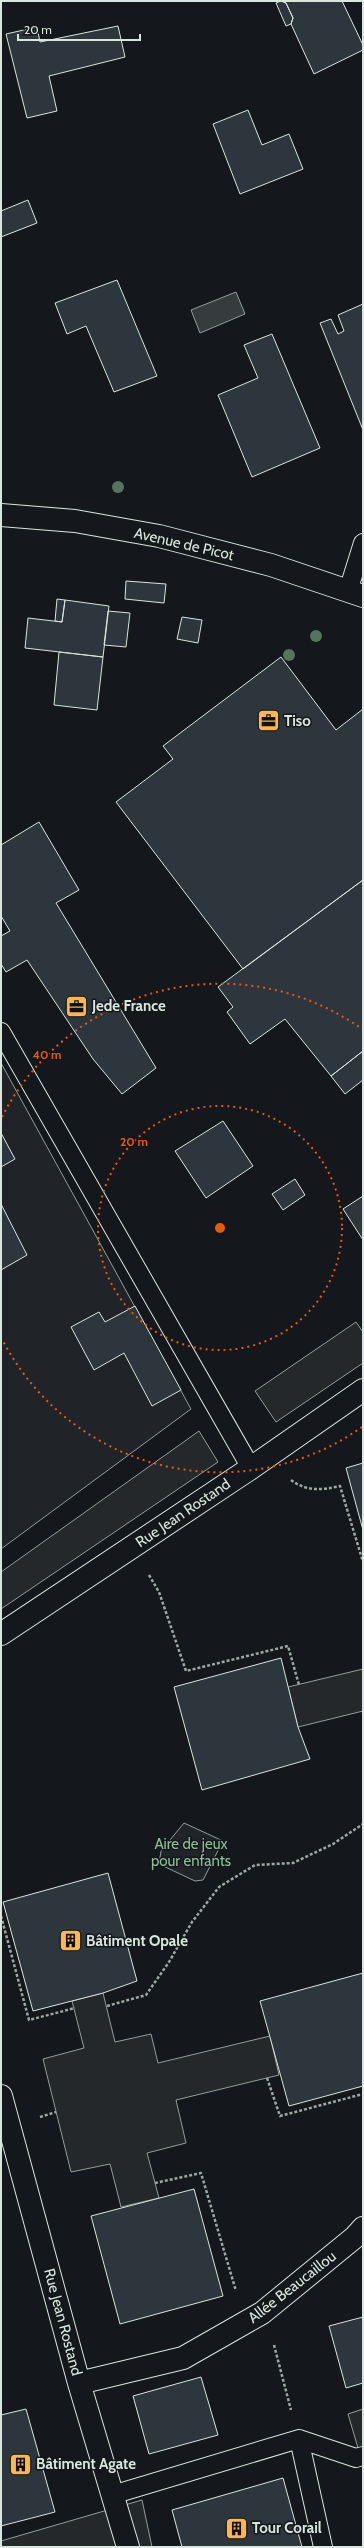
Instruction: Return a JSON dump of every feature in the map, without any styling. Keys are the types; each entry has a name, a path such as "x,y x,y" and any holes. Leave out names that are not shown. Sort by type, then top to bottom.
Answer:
{"street":[{"name":"Avenue de Picot","path":"1,515 75,521 159,536 271,565 356,593"},
{"name":"Rue Jean Rostand","path":"1,1634 251,1468 363,1390"},
{"name":"Rue Jean Rostand","path":"1,2096 79,2383 128,2547"},
{"name":"Allée Beaucaillou","path":"79,2383 183,2358 262,2313 355,2237 363,2228"}],"lane":[{"path":"356,593 363,543"},
{"path":"1,1032 251,1468"},
{"path":"299,2439 323,2547"},
{"path":"112,2496 299,2439 356,2458 363,2456"}],"path":[{"path":"270,1455 288,1478 301,1488 319,1490 340,1486 363,1562"},
{"path":"131,1548 159,1592 186,1671 288,1646 299,1685"},
{"path":"106,2006 146,1995 169,1962 192,1922 219,1887 255,1865 293,1863 333,1844 363,1824"},
{"path":"1,1916 29,2020 75,2008"},
{"path":"267,2078 280,2116 363,2094"}],"green space":[{"path":"1,1063 191,1409 1,1549"},
{"name":"Aire de jeux pour enfants","path":"184,1823 223,1841 203,1880 195,1881 159,1864 161,1851"}],"shaded area":[{"path":"236,292 245,314 200,333 191,310"},
{"path":"356,1322 363,1332 363,1363 276,1422 255,1391"},
{"path":"199,1431 218,1462 1,1609 1,1572"},
{"path":"363,1669 363,1711 298,1727 288,1687"},
{"path":"103,1993 115,2042 151,2034 158,2063 270,2036 279,2075 176,2100 186,2143 147,2153 159,2198 121,2207 110,2164 71,2172 43,2059 84,2048 72,2001"},
{"path":"363,2409 363,2465 348,2414"},
{"path":"142,2500 152,2547 1,2547 1,2541"}],"building":[{"path":"281,1 286,3 293,18 291,24 286,26 276,3"},
{"path":"281,1 342,1 363,45 363,50 314,74 291,24 293,18 286,3"},
{"path":"118,26 125,57 49,76 57,111 27,118 6,34 37,27 40,42"},
{"path":"248,110 262,145 289,134 303,169 240,194 213,124"},
{"path":"28,200 37,223 1,237 1,211"},
{"path":"117,280 157,376 114,392 86,326 67,334 55,303"},
{"path":"363,304 363,430 320,323 331,319 338,334 344,331 338,315"},
{"path":"272,334 320,448 252,477 218,395 258,378 244,345"},
{"path":"126,581 166,584 164,603 125,599"},
{"path":"57,599 65,600 62,622 55,621"},
{"path":"65,600 109,606 103,657 25,648 28,618 62,622"},
{"path":"108,611 130,613 126,647 104,645"},
{"path":"182,617 202,620 198,643 177,639"},
{"path":"59,652 103,657 97,710 54,705"},
{"path":"281,657 336,730 363,709 363,880 243,969 116,802 173,759 163,746"},
{"path":"39,822 79,890 56,903 156,1068 122,1094 93,1059 27,960 6,972 1,964 1,936 10,931 1,916 1,845"},
{"path":"363,880 363,1051 331,1076 285,1019 250,1044 227,1012 233,1007 218,987"},
{"path":"363,1051 363,1080 345,1094 331,1076"},
{"path":"223,1121 253,1166 206,1198 175,1151"},
{"path":"1,1133 15,1159 1,1167"},
{"path":"295,1179 305,1195 283,1210 272,1194"},
{"path":"363,1196 363,1240 343,1209"},
{"path":"1,1204 27,1255 1,1270"},
{"path":"135,1306 181,1390 152,1406 124,1353 94,1370 71,1327 99,1312 105,1322"},
{"path":"363,1463 363,1530 346,1468"},
{"path":"281,1658 298,1727 310,1759 202,1790 174,1687"},
{"name":"Bâtiment Opale","path":"108,1873 137,1981 103,1993 33,2011 3,1902"},
{"path":"363,1973 363,2086 289,2106 260,2001"},
{"path":"194,2189 223,2296 120,2324 91,2216"},
{"path":"363,2317 363,2383 346,2388 329,2326"},
{"path":"201,2377 218,2435 149,2454 133,2396"},
{"name":"Bâtiment Agate","path":"26,2409 55,2512 1,2526 1,2415"},
{"name":"Tour Corail","path":"283,2478 302,2547 182,2547 172,2510"}],"place":[{"name":"Tiso","path":"269,721"},
{"name":"Jede France","path":"77,1006"},
{"name":"Bâtiment Opale","path":"70,1941"},
{"name":"Bâtiment Agate","path":"21,2464"},
{"name":"Tour Corail","path":"237,2528"}]}
